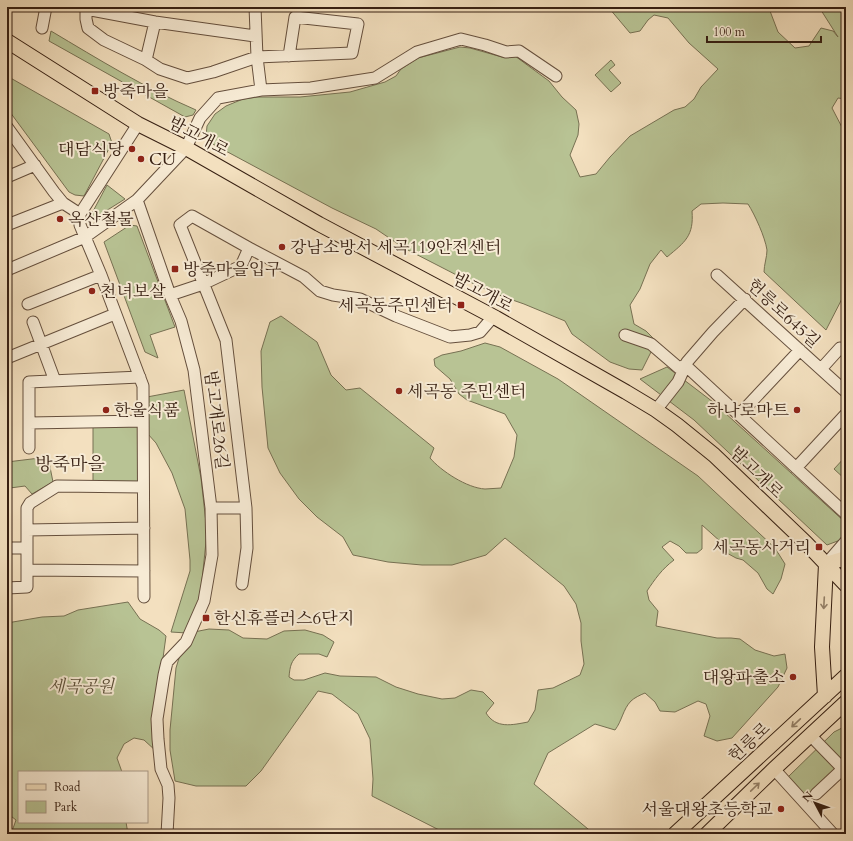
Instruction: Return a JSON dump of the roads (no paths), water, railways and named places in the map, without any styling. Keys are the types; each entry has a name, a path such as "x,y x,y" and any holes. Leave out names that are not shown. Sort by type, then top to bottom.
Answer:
{"main road":[{"name":"밤고개로","path":"7,41 138,124 186,148 319,224 493,317 656,410 714,455 846,585"},
{"path":"825,696 822,647 826,564 846,558"},
{"name":"헌릉로","path":"675,834 846,676"},
{"path":"707,834 810,735 839,715 846,702"}],"street":[{"path":"42,28 46,7"},
{"path":"255,7 257,57 261,90"},
{"path":"256,36 155,22 85,8 88,28 104,40 146,60 160,69 187,78 213,72 257,57 289,56 352,53 358,24 295,17 289,56"},
{"path":"146,60 155,22"},
{"path":"7,270 86,237 137,200 186,148 200,118 218,98 261,90 311,88 375,78 417,52 461,39 506,52 519,51 556,76"},
{"path":"138,124 80,214 80,225 140,377 144,395 144,597"},
{"path":"7,127 63,203 80,214"},
{"path":"7,177 36,165"},
{"name":"밤고개로26길","path":"137,200 170,295 181,321 194,370 211,508 212,555 204,601 186,642 167,662 157,719 161,769 168,785 169,798 167,834"},
{"path":"7,225 63,203"},
{"name":"밤고개로26길","path":"242,584 247,548 246,508 226,340 180,225 192,216 249,248"},
{"path":"170,295 203,284 240,266 249,248 304,277 320,291 333,295 360,299 396,316 450,337 470,335 480,332 493,317"},
{"path":"28,304 101,275"},
{"name":"헌릉로645길","path":"717,275 846,392"},
{"path":"656,410 678,382 685,365 713,332 745,299"},
{"path":"7,358 115,314"},
{"path":"33,322 55,381"},
{"path":"625,335 651,344 679,368 685,365"},
{"path":"821,369 840,348"},
{"path":"739,415 800,350"},
{"path":"685,365 846,514"},
{"path":"29,448 29,382 140,377"},
{"path":"796,468 846,414"},
{"path":"29,423 143,421"},
{"path":"7,588 28,587 27,508 30,503 57,486 143,487"},
{"path":"211,508 246,508"},
{"path":"27,530 144,528"},
{"path":"826,564 846,541"},
{"path":"7,548 27,548"},
{"path":"28,570 144,571"},
{"path":"810,735 845,769 816,794"},
{"path":"774,769 834,834"}],"place":[{"name":"방죽마을","path":"95,91"},
{"name":"대담식당","path":"132,149"},
{"name":"CU","path":"141,159"},
{"name":"옥산철물","path":"60,219"},
{"name":"강남소방서 세곡119안전센터","path":"282,247"},
{"name":"방죽마을입구","path":"175,269"},
{"name":"천녀보살","path":"92,291"},
{"name":"세곡동주민센터","path":"461,305"},
{"name":"세곡동 주민센터","path":"399,391"},
{"name":"한울식품","path":"106,410"},
{"name":"하나로마트","path":"797,410"},
{"name":"세곡동사거리","path":"819,547"},
{"name":"한신휴플러스6단지","path":"206,618"},
{"name":"대왕파출소","path":"793,677"},
{"name":"서울대왕초등학교","path":"781,809"}],"district":[{"name":"방죽마을","path":"70,464"}],"park label":[{"name":"세곡공원","path":"81,686"}]}
